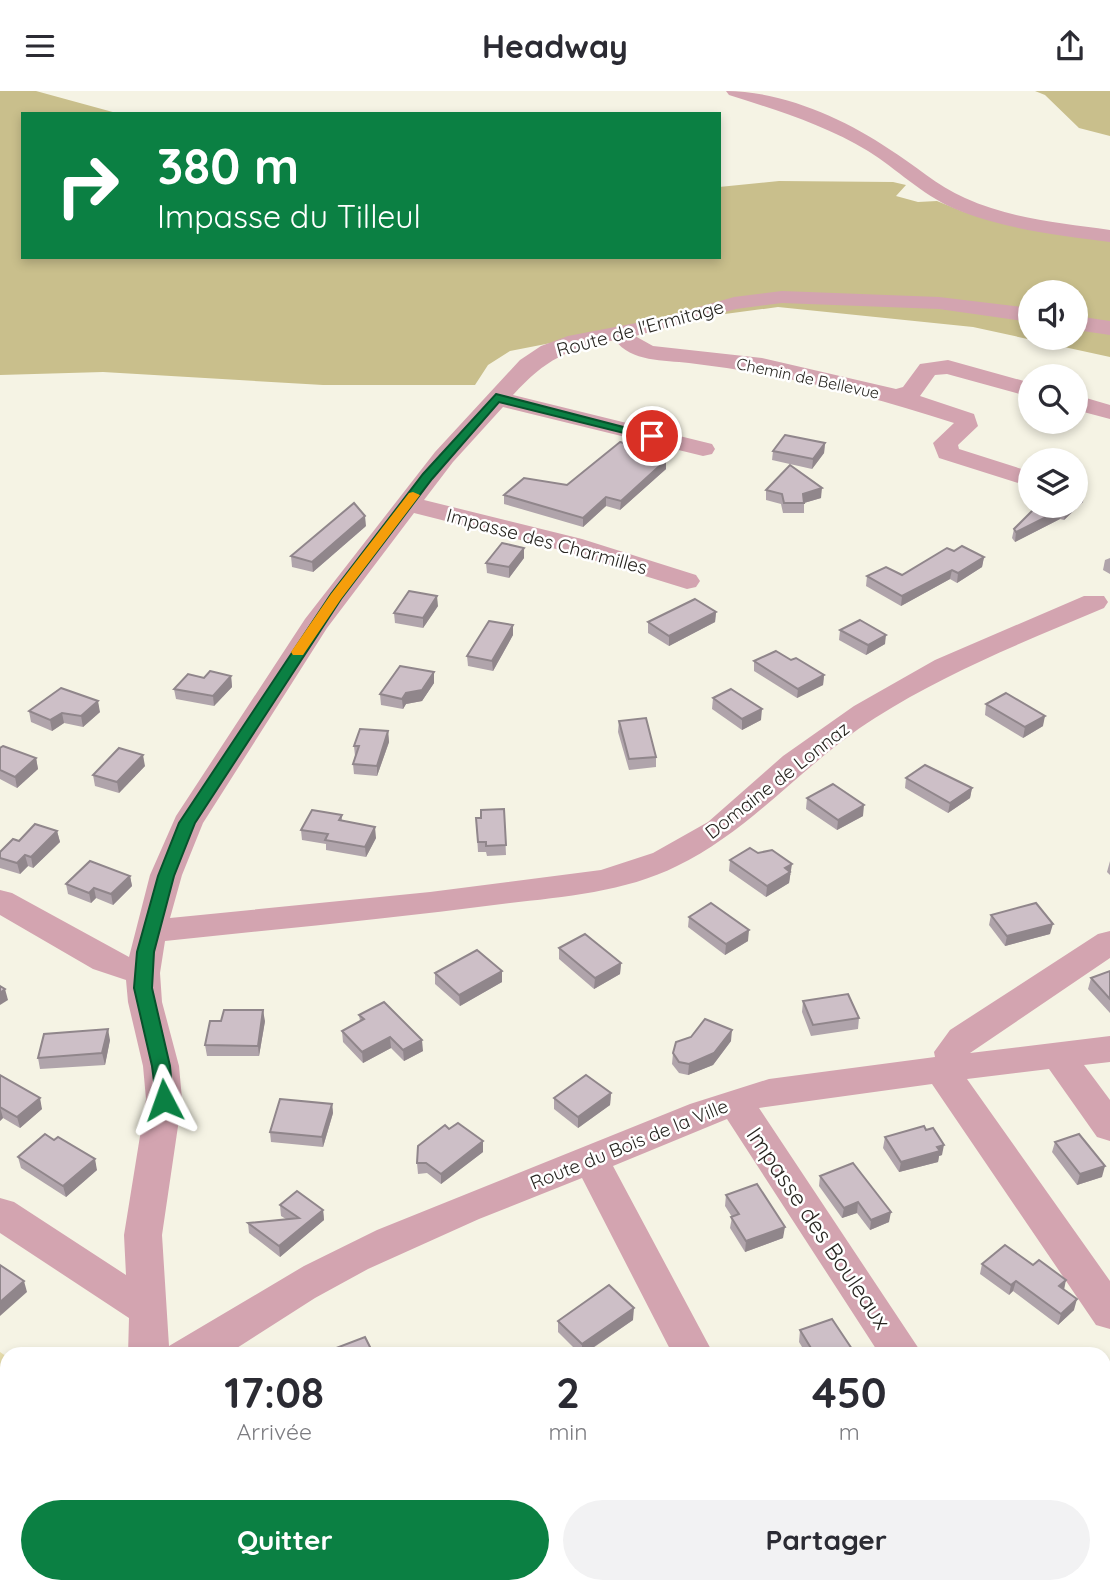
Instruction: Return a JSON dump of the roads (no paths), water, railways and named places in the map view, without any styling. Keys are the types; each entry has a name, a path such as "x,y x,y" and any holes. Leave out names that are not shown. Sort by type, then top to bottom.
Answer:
{"street":[{"path":"735,91 842,130 874,147 938,193 988,214 1110,236"},
{"name":"Route de l'Ermitage","path":"148,1347 144,1235 164,1100 161,1066 145,1002 143,973 150,931 166,876 187,823 316,625 407,503 520,372 549,351 576,341 660,325 734,303 782,297 939,303 1018,313"},
{"path":"1088,325 1110,328"},
{"name":"Chemin de Bellevue","path":"621,333 631,345 649,352 762,365 896,396 911,392 928,369 948,367 1018,386"},
{"path":"896,396 966,419 968,424 944,443 948,453 1018,476"},
{"path":"494,400 694,450"},
{"path":"1088,406 1110,412"},
{"name":"Impasse des Charmilles","path":"407,503 573,545 687,581"},
{"name":"Domaine de Lonnaz","path":"150,931 430,903 605,880 664,860 719,829 794,763 864,712 945,666 1094,601"},
{"path":"0,901 105,961 143,973"},
{"path":"1110,942 962,1039 952,1052 948,1068 1110,1313"},
{"name":"Route du Bois de la Ville","path":"210,1347 272,1303 364,1254 735,1102 792,1088 1110,1049"},
{"path":"1058,1055 1110,1127"},
{"name":"Impasse des Bouleaux","path":"735,1102 898,1347"},
{"path":"591,1159 690,1347"},
{"path":"0,1213 148,1310"}]}
